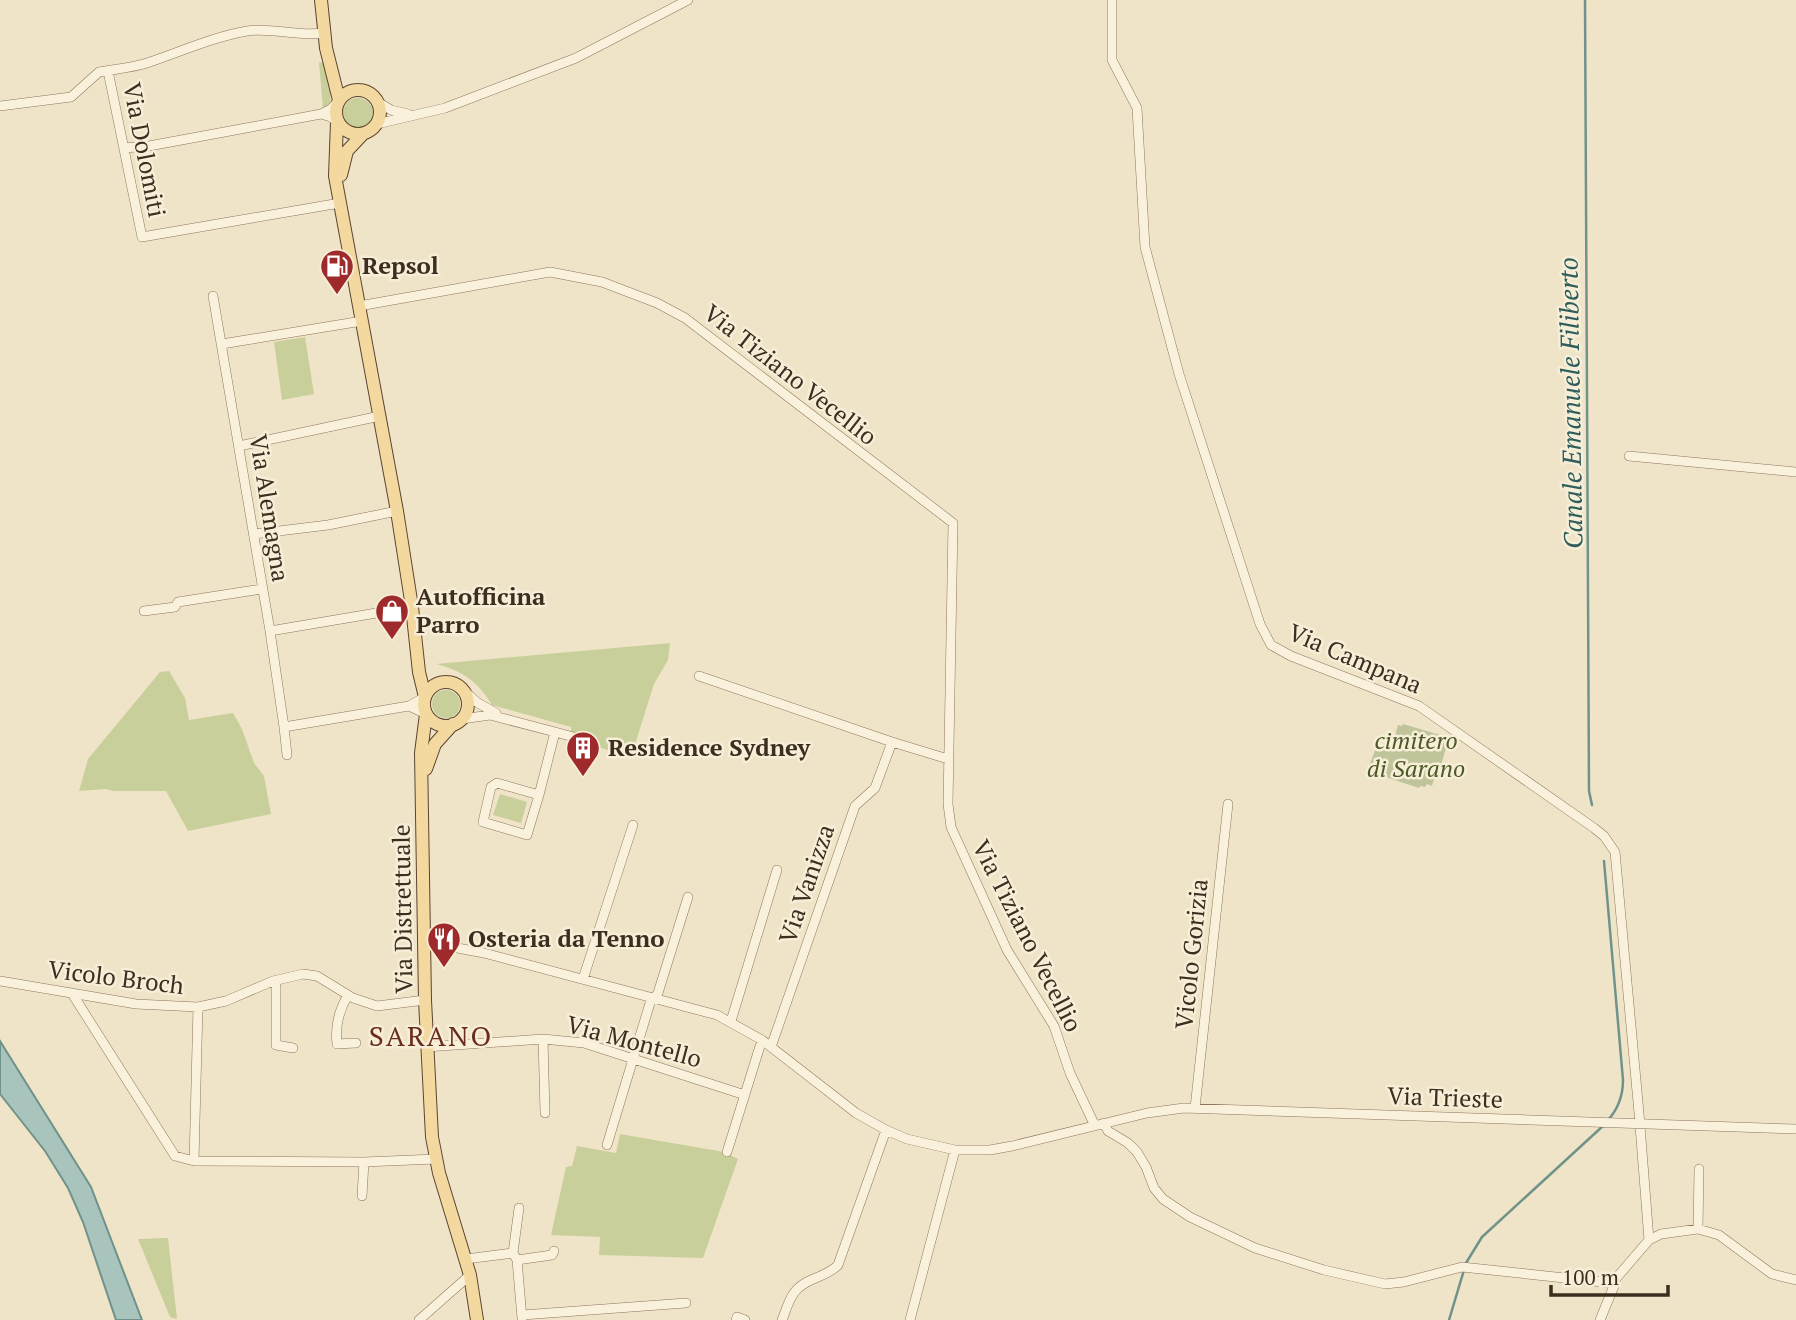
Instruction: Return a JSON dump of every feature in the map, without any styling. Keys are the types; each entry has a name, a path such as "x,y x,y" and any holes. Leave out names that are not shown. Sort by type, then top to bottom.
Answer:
{"main road":[{"path":"321,0 328,61 339,100"},
{"path":"328,61 344,80 358,90 370,93 378,102 380,117 377,124 351,145 344,157 340,199"},
{"path":"358,90 347,92 339,100 335,114 337,122 334,158 340,199 397,511 426,714 440,725 457,721"},
{"path":"337,122 348,132 363,134"},
{"path":"417,648 425,668 440,682"},
{"path":"422,786 431,751 467,708 463,690 453,683 440,682 433,685 425,697"},
{"name":"Via Distrettuale","path":"426,714 421,753 426,1047 430,1114 436,1159 466,1259 477,1320"}],"street":[{"path":"377,124 445,108 576,58 688,0"},
{"name":"Via Campana","path":"1112,0 1112,60 1137,108 1145,247 1179,374 1260,624 1271,645 1291,656 1419,706 1604,836 1615,852 1648,1240"},
{"path":"0,106 71,97 96,74 145,64 210,41 249,31 323,33"},
{"name":"Via Dolomiti","path":"108,71 142,237 340,199"},
{"path":"124,148 149,146 321,114 331,109 339,100"},
{"path":"378,102 391,110 413,114"},
{"path":"321,114 337,122"},
{"name":"Via Tiziano Vecellio","path":"359,306 550,272 602,282 657,303 685,318 953,523 948,759 951,827 1007,950 1054,1026 1070,1073 1100,1124 1133,1147 1146,1167 1154,1188 1163,1199 1190,1217 1242,1243 1324,1270 1385,1284 1466,1267 1607,1282"},
{"name":"Via Alemagna","path":"213,296 270,631 287,755"},
{"path":"222,344 362,321"},
{"path":"239,446 380,416"},
{"path":"1629,456 1796,472"},
{"path":"254,534 397,511"},
{"path":"144,611 175,607 178,602 262,589"},
{"path":"270,631 412,607"},
{"path":"699,676 948,759"},
{"path":"463,690 485,708 504,717 588,741"},
{"path":"284,727 409,706 425,697"},
{"path":"409,706 426,714"},
{"path":"457,721 481,715 504,717"},
{"path":"539,794 493,784 483,822 527,835 539,794 555,732"},
{"name":"Via Vanizza","path":"771,1047 855,806 875,788 892,742"},
{"name":"Vicolo Gorizia","path":"1195,1108 1228,804"},
{"path":"583,979 633,825"},
{"name":"Via Vanizza","path":"731,1021 777,870"},
{"path":"607,1144 650,1003 658,993 688,897"},
{"path":"425,944 484,954 696,1008 731,1021 771,1047 856,1113 886,1130 918,1143 955,1150 1001,1148 1100,1124"},
{"name":"Vicolo Broch","path":"0,981 136,1004 198,1007 233,999 296,974 311,974 370,1004 383,1006 425,1000"},
{"path":"273,981 276,986 276,1045 293,1048"},
{"path":"73,995 175,1156 194,1161 363,1162 436,1159"},
{"path":"348,995 342,1005 336,1032 337,1044 356,1043"},
{"path":"194,1161 198,1007"},
{"path":"543,1039 545,1113"},
{"name":"Via Montello","path":"426,1047 543,1039 584,1043 746,1095"},
{"path":"727,1152 760,1046"},
{"name":"Via Trieste","path":"1100,1124 1147,1113 1195,1108 1796,1129"},
{"path":"782,1320 791,1297 798,1288 829,1273 838,1265 886,1130"},
{"path":"910,1320 955,1150"},
{"path":"362,1196 363,1162"},
{"path":"1698,1229 1699,1169"},
{"path":"519,1208 515,1256 522,1318 686,1303"},
{"path":"1595,1320 1607,1282 1648,1240 1661,1234 1698,1229 1719,1235 1772,1274 1796,1280"},
{"path":"466,1259 552,1255 554,1251"},
{"path":"419,1320 470,1275"},
{"path":"1600,1320 1614,1286 1607,1282"},
{"path":"736,1320 737,1317 745,1320"}],"green space":[{"path":"319,62 323,63 331,88 330,105 323,109"},
{"path":"358,98 369,102 373,113 369,124 358,128 347,124 343,113 347,102"},
{"path":"305,337 314,394 282,400 274,342"},
{"path":"670,643 668,660 654,684 631,757 571,739 571,727 492,705 481,689 468,678 436,664"},
{"path":"169,671 185,698 189,720 233,713 242,729 254,763 264,776 271,814 188,831 166,791 79,791 88,759 160,672"},
{"path":"446,690 456,694 460,704 456,714 446,718 436,714 432,704 436,694"},
{"name":"cimitero di Sarano","path":"1403,724 1447,737 1439,772 1436,771 1432,786 1427,784 1419,788 1367,771 1377,746 1391,750 1398,725"},
{"path":"500,794 527,802 521,823 493,815"},
{"path":"620,1134 724,1152 738,1159 703,1258 599,1255 600,1237 551,1235 566,1167 572,1166 577,1146 616,1153"},
{"path":"168,1238 177,1319 170,1317 138,1239"}],"water":[{"path":"0,1041 91,1187 142,1320 116,1320 83,1222 68,1188 45,1151 0,1094"}],"waterway":[{"name":"Canale Emanuele Filiberto","path":"1585,0 1589,791 1592,805"},
{"name":"Canale Emanuele Filiberto","path":"1604,861 1623,1080 1619,1101 1608,1120"},
{"name":"Canale Emanuele Filiberto","path":"1466,1263 1482,1237 1604,1125"},
{"name":"Canale Emanuele Filiberto","path":"1449,1320 1464,1270"}],"place":[{"name":"Repsol","path":"337,296"},
{"name":"Autofficina Parro","path":"392,641"},
{"name":"Residence Sydney","path":"583,778"},
{"name":"Osteria da Tenno","path":"444,969"}],"district":[{"name":"SARANO","path":"431,1036"}]}
